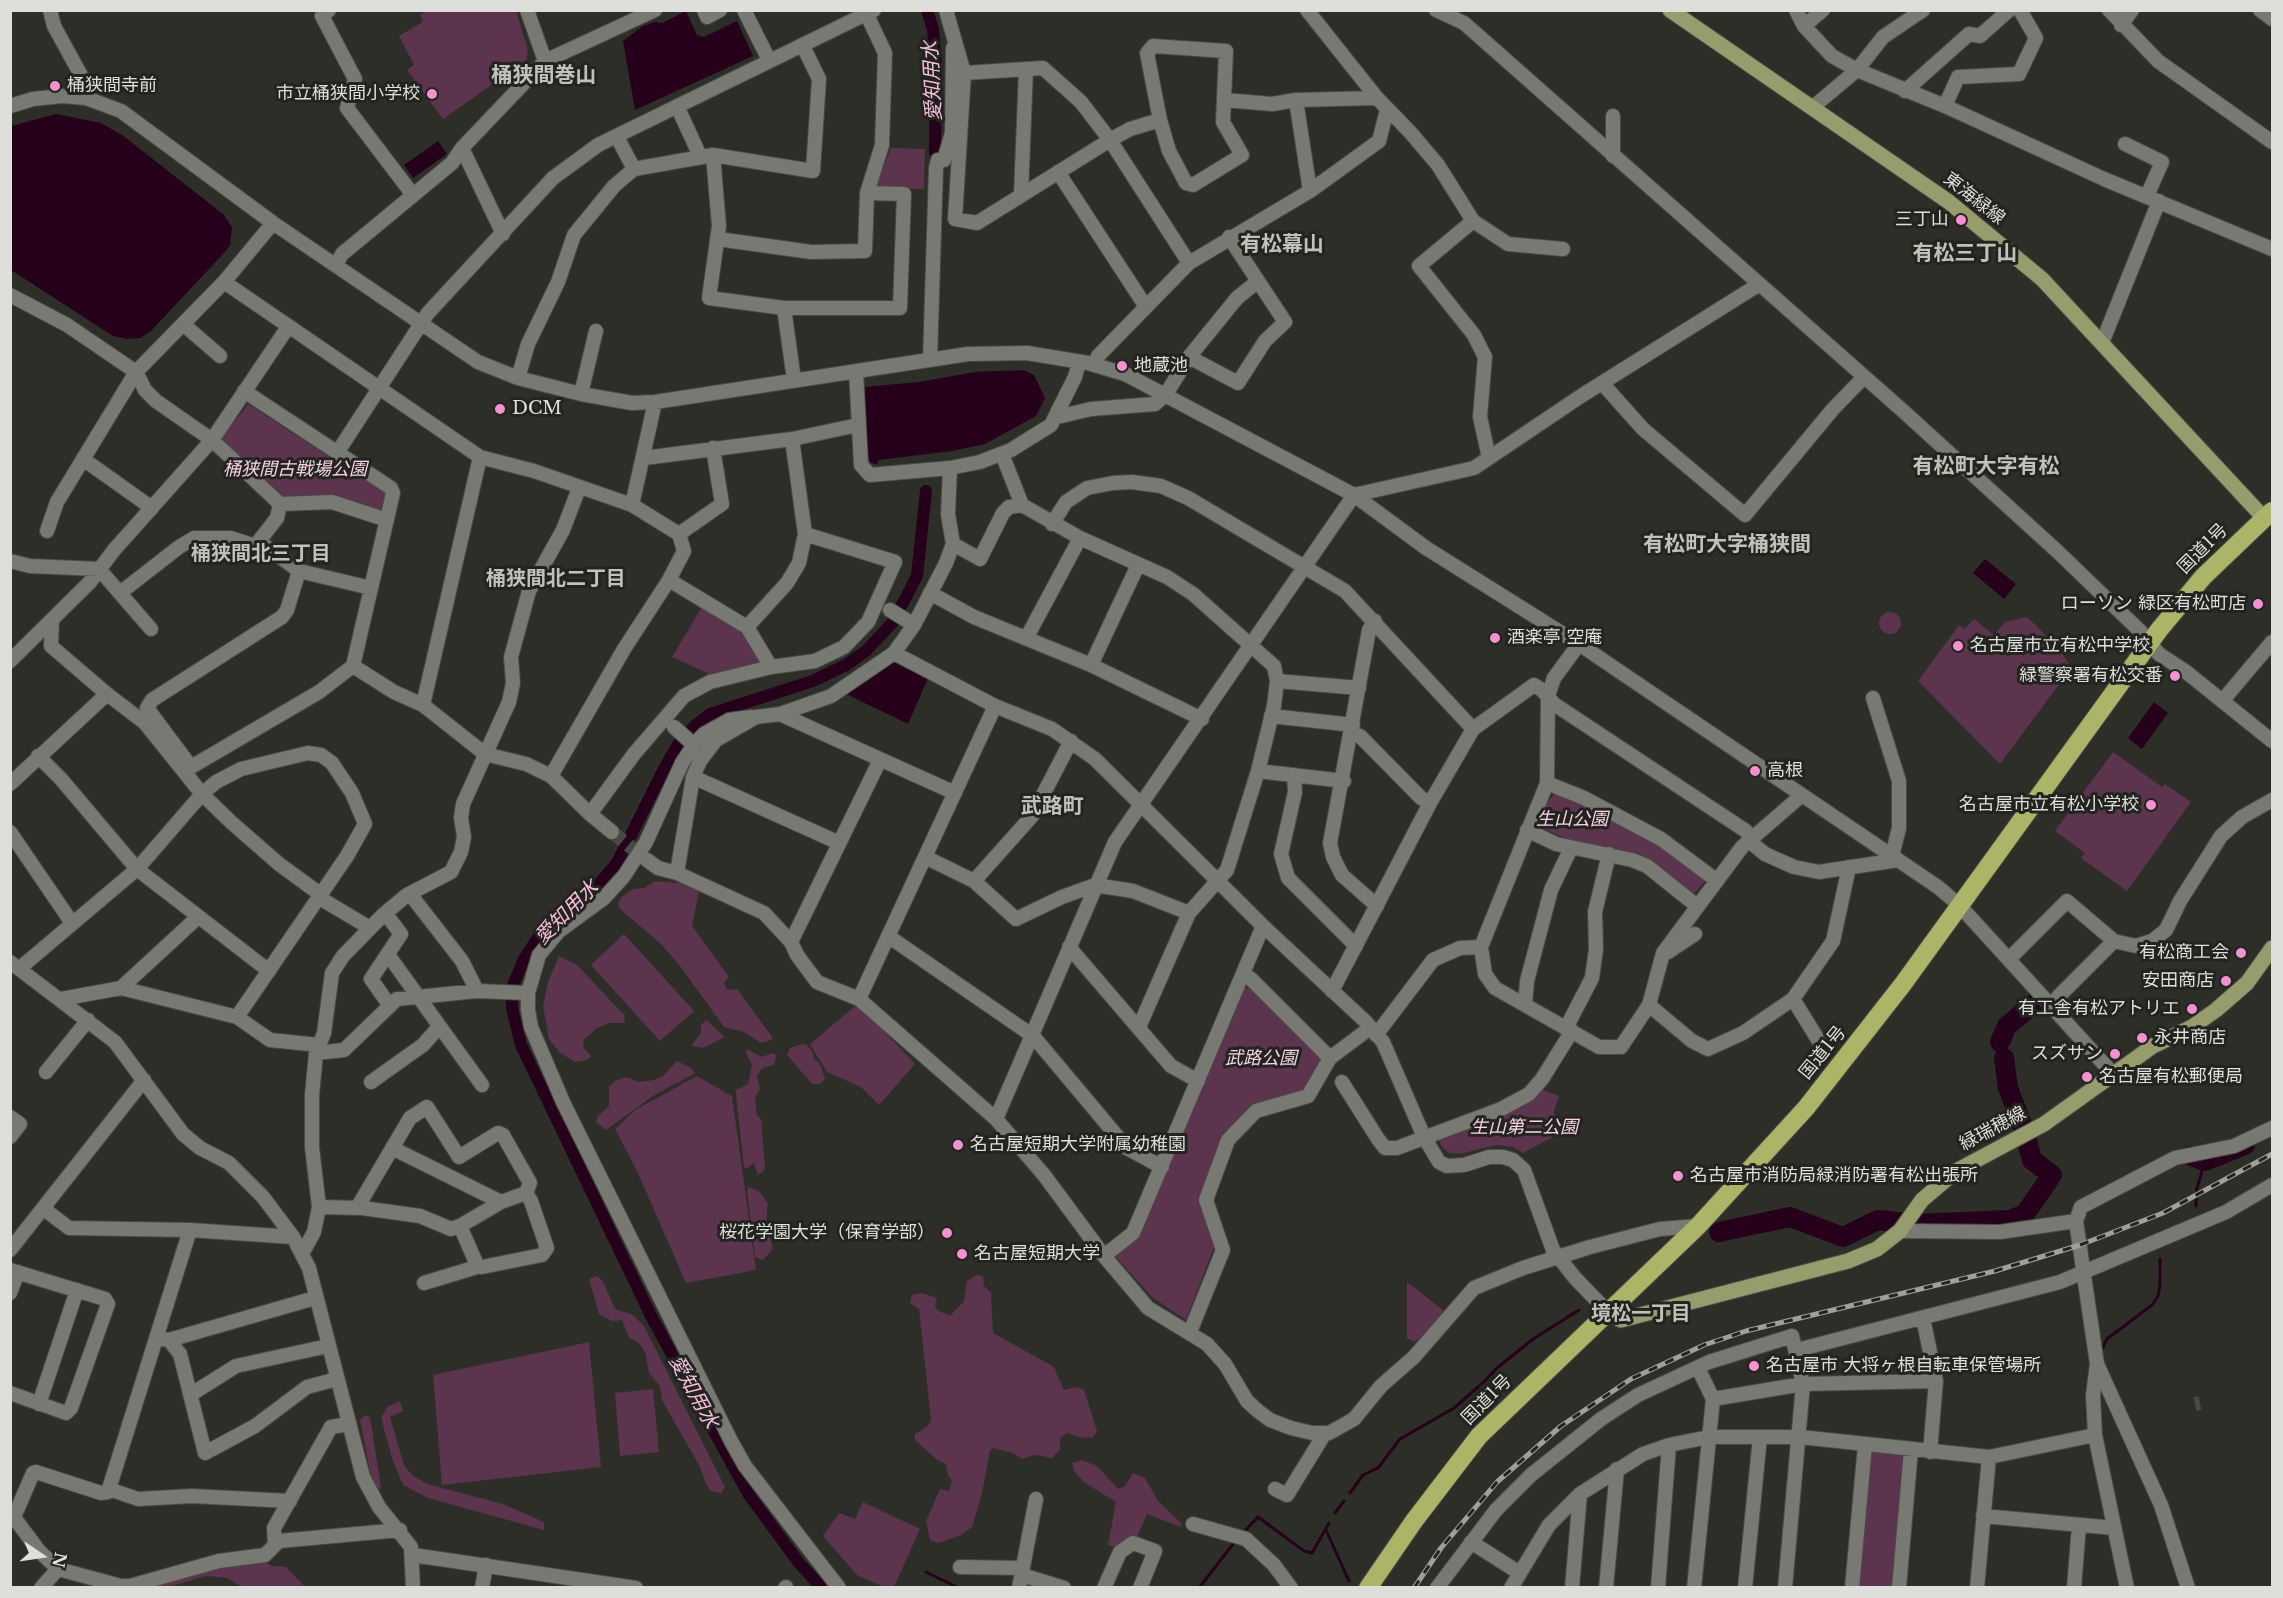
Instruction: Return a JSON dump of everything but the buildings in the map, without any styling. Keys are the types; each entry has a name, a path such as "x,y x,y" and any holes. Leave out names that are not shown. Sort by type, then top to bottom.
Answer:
{"highway":[{"name":"国道1号","path":"1368,1587 1414,1521 1479,1436 1698,1226 1759,1162 1843,1064 2151,642 2203,577 2270,518"}],"main road":[{"name":"東海緑線","path":"1670,10 1967,216 2042,279 2270,518"},
{"name":"緑瑞穂線","path":"1608,1312 1621,1320 1848,1261 1877,1250 1903,1225 1922,1200 1956,1172 2044,1124 2152,1046 2192,1027 2216,1010 2247,983 2272,948"}],"street":[{"path":"51,10 54,26 83,79 86,98"},
{"path":"329,10 322,16 355,79 347,108 413,195"},
{"path":"527,10 545,61"},
{"path":"336,265 342,254 452,163 462,148 545,61 634,15 655,10"},
{"path":"704,10 707,17 720,10"},
{"path":"744,10 769,60"},
{"path":"946,10 964,73 955,219 977,223 1110,140 1130,129 1160,120"},
{"path":"1307,10 1387,110 1410,132 1438,165 1473,221 1508,244 1563,249"},
{"path":"1436,10 1464,23 1864,377 2057,551 2151,642 2159,654 2223,700 2272,741"},
{"path":"1796,10 1804,26 1832,56 1857,70 2272,249"},
{"path":"1804,26 1823,10"},
{"path":"1813,108 1857,70 1883,37 1923,10"},
{"path":"1905,91 1969,34 1980,36 2009,10"},
{"path":"1945,106 1958,77 2019,74 2036,38 2020,10"},
{"path":"2109,10 2158,61 2272,142"},
{"path":"2121,25 2132,10"},
{"path":"2260,10 2272,18"},
{"path":"338,453 422,323 479,255 503,234 553,178 598,145 769,60 871,13 885,53 882,145 867,193 865,251 811,252 718,239"},
{"path":"930,360 936,168 938,160 944,160 952,133 952,57 955,39"},
{"path":"518,378 528,344 558,282 574,235 614,186 634,169 706,155 813,171 819,79 803,46"},
{"path":"1153,46 1226,51 1224,100 1223,122 1242,155 1193,185 1186,183 1169,151 1160,120 1147,53 1153,46"},
{"path":"964,73 1043,68 1081,102 1110,140 1189,263"},
{"path":"1022,195 1026,69"},
{"path":"10,106 62,96 86,98 121,111 273,224 478,362 518,378 581,394 632,403 655,402 968,354 1027,353 1094,365 1125,374 1354,495 1426,548 1579,644 1945,892 2114,1075"},
{"path":"1224,100 1272,104 1296,100 1377,98"},
{"path":"1296,100 1310,191"},
{"path":"677,106 706,155 718,239 709,298 784,308 900,308 904,194 867,193"},
{"path":"1094,365 1098,356 1189,263 1229,237 1310,191 1379,141 1387,110"},
{"path":"1612,116 1612,156"},
{"path":"617,137 634,169"},
{"path":"2102,343 2153,198 2162,162 2125,144"},
{"path":"462,148 503,234"},
{"path":"1058,172 1146,307"},
{"path":"1473,221 1419,266 1474,335 1485,357 1480,417 1489,458"},
{"path":"47,531 57,502 136,372 224,282 273,224"},
{"path":"1189,357 1238,384 1264,341 1285,322 1229,237"},
{"path":"1057,417 1091,409 1155,404 1166,394 1189,357 1237,298 1258,281"},
{"path":"224,282 480,457 534,471 632,505 679,534 684,551 669,580 624,649 551,776"},
{"path":"996,1119 1115,842 1202,719 1354,495 1474,468 1602,383 1758,285"},
{"path":"10,295 67,326 136,372 145,390 156,401 212,440 280,504 332,502 387,520"},
{"path":"784,308 794,380"},
{"path":"183,324 220,356"},
{"path":"10,661 52,622 212,440 288,327"},
{"path":"581,394 596,331"},
{"path":"856,370 861,465 870,475 950,468 980,462 1002,454 1051,425 1057,417 1079,362"},
{"path":"1602,383 1643,429 1745,515 1833,409 1864,377"},
{"path":"244,392 391,488 393,493 353,666 320,692 191,767 147,708 152,700 282,617 287,610 299,571"},
{"path":"632,505 655,402"},
{"path":"644,458 792,439 858,425"},
{"path":"747,627 787,583 799,563 805,534 792,439"},
{"path":"679,534 722,504 713,448"},
{"path":"1002,454 1022,505 1080,538 1167,577 1193,594 1274,666 1277,681 1271,716 1258,771 1227,870 1189,913 1139,1027"},
{"path":"423,705 480,457"},
{"path":"83,459 152,508"},
{"path":"839,1587 745,1466 731,1441 563,1102 531,1027 523,993 539,955 559,931 604,898 624,876 646,842 692,743 729,720 780,714 831,696 894,653 914,625 946,563 953,544 948,514 950,468"},
{"path":"1052,524 1066,502 1087,488 1132,482 1161,486 1188,498 1344,591 1375,621 1473,729"},
{"path":"302,1254 314,1232 319,1208 312,1147 312,1095 318,1049 324,1033 332,973 385,913 410,894 451,872 461,852 464,837 461,818 463,804 509,702 513,683 511,657 529,591 563,530 579,488"},
{"path":"120,593 194,538 231,538 255,546 277,518 280,504"},
{"path":"953,544 980,559 1003,513 1009,507 1022,505"},
{"path":"590,814 634,754 684,696 710,682 771,667 815,661 844,647 868,622 895,562 805,534"},
{"path":"1027,637 1080,538"},
{"path":"260,542 299,571 371,588"},
{"path":"10,561 30,566 99,569 151,629"},
{"path":"1092,665 1138,565"},
{"path":"669,580 747,627 771,667"},
{"path":"930,592 974,617 1092,665 1202,719"},
{"path":"890,610 914,625"},
{"path":"1375,621 1369,630 1344,781 1332,830 1333,857 1342,875 1377,906"},
{"path":"52,622 51,646 145,723 202,794 279,864 319,895 370,928"},
{"path":"2223,700 2272,642"},
{"path":"1579,644 1554,678 1548,696 1547,783 1481,947 1485,974 1490,982 1599,1047 1621,1047 1649,1005 1663,953 1716,880 1750,839 1802,795"},
{"path":"894,653 995,706 1052,729 1071,741 1142,804 1383,1042 1424,1137 1439,1162 1447,1166 1464,1165 1489,1157 1503,1157 1513,1160 1524,1170 1558,1256 1608,1312"},
{"path":"353,666 394,692 423,705 485,754 526,764 551,776 612,832"},
{"path":"1277,681 1359,688"},
{"path":"1332,991 1430,803 1473,729 1534,685 1554,704 1746,831 1750,839 1765,854 1794,867 1819,872 1895,858"},
{"path":"10,784 107,693"},
{"path":"1873,698 1899,781 1899,828 1895,858"},
{"path":"859,999 995,706"},
{"path":"780,714 954,794"},
{"path":"1271,716 1352,729 1421,798 1430,803"},
{"path":"677,873 693,777 700,761 716,740 756,717"},
{"path":"674,727 692,743"},
{"path":"975,881 1032,816 1071,741"},
{"path":"237,1017 365,824 352,793 332,764 321,755 308,753 242,769 216,782 202,794 137,870 72,923 15,965 115,1042 183,1134 200,1148 229,1163 263,1197 293,1237 309,1268 363,1477 380,1507 400,1530 413,1554 413,1587"},
{"path":"38,756 61,779 137,870 268,971"},
{"path":"791,942 837,842 880,760"},
{"path":"1258,771 1344,781"},
{"path":"1294,775 1294,792 1281,854 1286,872 1300,892 1356,946"},
{"path":"693,777 837,842"},
{"path":"1547,783 1553,783 1584,798 1661,839 1716,880"},
{"path":"2008,959 2067,901 2114,941 2136,946 2152,941 2166,930 2180,901 2221,836 2242,818 2272,800"},
{"path":"1527,830 1532,835 1571,848 1609,854 1647,866 1697,906"},
{"path":"10,832 72,923"},
{"path":"1525,1004 1527,981 1551,890 1571,848"},
{"path":"1342,1082 1385,1148 1397,1148 1501,1108 1529,1094 1542,1079 1569,1029 1592,978 1596,949 1595,912 1609,854"},
{"path":"925,857 975,881 1016,919 1071,893 1095,885 1133,891 1189,913"},
{"path":"647,860 658,868 677,873 764,913 791,942 797,955 817,982 859,999 996,1119 1044,1174 1104,1256 1148,1308 1207,1344 1225,1364 1247,1401 1270,1419 1291,1428 1325,1433 1343,1427 1354,1419 1381,1386 1414,1357 1474,1288 1558,1256 1660,1229 1698,1226"},
{"path":"1649,1005 1692,1041 1708,1049 1743,1034 1792,999 1833,940 1849,867"},
{"path":"410,894 462,962 477,991"},
{"path":"385,913 401,934 371,979 390,1006"},
{"path":"121,988 198,916"},
{"path":"1104,1256 1133,1233 1263,926"},
{"path":"1663,953 1695,934"},
{"path":"888,936 1033,1036 1127,1148 1162,1167"},
{"path":"2052,1006 2058,997 2114,941"},
{"path":"1069,947 1171,1066 1198,1081"},
{"path":"1190,1332 1224,1250 1206,1200 1228,1140 1256,1111 1308,1095 1330,1058 1373,1031 1433,960 1460,948 1481,947"},
{"path":"388,956 482,1085"},
{"path":"1243,975 1250,978 1330,1058"},
{"path":"61,999 121,988 237,1017 270,1040 318,1049 344,1050 397,999 477,991 523,993"},
{"path":"1792,999 1825,1051"},
{"path":"46,1072 88,1020"},
{"path":"371,1082 423,1046 439,1027"},
{"path":"10,1250 144,1080"},
{"path":"357,1208 410,1118 427,1107 459,1157"},
{"path":"10,1117 20,1124 10,1137"},
{"path":"2127,1587 2095,1436 2092,1395 2097,1364 2076,1221 2080,1207 2175,1158 2234,1146 2272,1128"},
{"path":"319,1208 357,1208 420,1216 450,1229 460,1226 501,1202 526,1193 530,1183 503,1135 498,1133 438,1171"},
{"path":"392,1148 501,1202"},
{"path":"1797,1350 2060,1282 2226,1212 2272,1185"},
{"path":"424,1284 480,1266 542,1255 547,1248 531,1201 526,1193"},
{"path":"44,1209 69,1228 190,1230 293,1237"},
{"path":"1903,1225 2000,1232 2076,1221"},
{"path":"460,1226 480,1266"},
{"path":"190,1230 163,1339 108,1492 101,1493 36,1472 33,1473 12,1514 39,1551 57,1569 121,1586 130,1586 195,1566 238,1557 265,1555 279,1541 400,1530"},
{"path":"10,1293 14,1271 105,1299 108,1304 71,1408 66,1413 10,1393"},
{"path":"39,1404 78,1290"},
{"path":"163,1339 315,1298"},
{"path":"1923,1318 1936,1381 1930,1452"},
{"path":"1437,1587 1496,1510 1568,1443 1638,1395 1698,1368 1792,1336 1803,1384 1785,1587"},
{"path":"163,1339 180,1354 205,1453 255,1426 307,1387 338,1378"},
{"path":"190,1395 236,1366 328,1346"},
{"path":"2097,1364 2161,1505 2188,1587"},
{"path":"1694,1587 1713,1399 1698,1368"},
{"path":"1713,1399 1803,1384 1936,1381"},
{"path":"275,1545 274,1528 332,1428 349,1424"},
{"path":"1275,1489 1287,1495 1325,1433"},
{"path":"1511,1587 1518,1572 1550,1525 1580,1494 1643,1454 1669,1445 1709,1437 1800,1437 1989,1457 2095,1436"},
{"path":"1746,1587 1760,1437"},
{"path":"1658,1587 1669,1445"},
{"path":"1852,1587 1865,1445"},
{"path":"1899,1587 1911,1450"},
{"path":"1977,1587 1989,1457"},
{"path":"1606,1587 1617,1469"},
{"path":"109,1489 138,1499 192,1496 290,1501"},
{"path":"1572,1587 1580,1494"},
{"path":"1021,1577 1036,1499"},
{"path":"1983,1515 2114,1528"},
{"path":"1193,1524 1246,1539 1274,1565 1291,1587"},
{"path":"2074,1587 2079,1526"},
{"path":"1471,1542 1518,1572"},
{"path":"1104,1587 1120,1552 1133,1543 1155,1551 1140,1587"},
{"path":"413,1554 486,1565 568,1582 636,1587"},
{"path":"483,1587 486,1565"},
{"path":"960,1567 1064,1587"},
{"path":"41,1587 57,1569"}],"green space":[{"path":"426,11 516,11 528,50 526,61 443,119 407,70 414,65 399,36 423,22 420,15"},
{"path":"891,148 925,149 924,189 882,189 877,184"},
{"name":"桶狭間古戦場公園","path":"248,404 389,496 383,519 333,501 285,502 221,439"},
{"path":"702,607 745,630 763,662 716,677 672,657"},
{"path":"1886,612 1894,612 1901,619 1901,627 1894,634 1886,634 1879,627 1879,619"},
{"path":"2027,617 2059,648 2071,668 2000,764 1918,681 1959,625 1965,629 1974,619 1994,635 2005,622"},
{"path":"2113,752 2162,787 2165,784 2191,802 2127,891 2081,858 2085,853 2055,831"},
{"name":"生山公園","path":"1556,792 1627,824 1707,879 1693,895 1647,861 1569,840 1538,826 1546,803"},
{"path":"655,881 679,883 699,891 692,926 729,977 724,982 727,990 737,989 773,1038 771,1040 761,1043 744,1032 724,1027 680,966 661,944 620,909 618,903 622,897 633,889 644,888"},
{"path":"624,934 694,1011 660,1041 591,965"},
{"path":"559,956 577,965 624,1015 625,1023 610,1023 597,1028 584,1040 583,1047 591,1056 587,1060 575,1062 559,1052 549,1039 543,1006 548,982"},
{"name":"武路公園","path":"1250,988 1321,1054 1323,1059 1305,1091 1222,1138 1198,1200 1214,1247 1186,1320 1152,1297 1116,1257 1137,1237 1242,989"},
{"path":"854,1007 861,1007 915,1064 879,1105 861,1087 827,1072 810,1044"},
{"path":"706,1020 725,1037 703,1048 691,1046 701,1033 701,1025"},
{"path":"806,1044 813,1053 813,1058 820,1064 825,1079 820,1084 812,1084 787,1055 790,1048"},
{"path":"747,1049 762,1057 772,1053 777,1055 774,1065 762,1068 757,1076 760,1089 755,1098 757,1116 761,1119 765,1166 764,1171 758,1175 754,1163 746,1169 744,1166 736,1096 736,1090 748,1084 752,1065 746,1053"},
{"path":"677,1061 690,1067 695,1073 653,1096 606,1130 596,1122 598,1116 609,1106 609,1086 615,1081 626,1077 639,1082 654,1080 663,1076"},
{"path":"697,1076 732,1096 756,1270 686,1283 637,1171 615,1129 635,1110"},
{"name":"生山第二公園","path":"1542,1089 1559,1096 1554,1110 1556,1127 1551,1138 1523,1153 1513,1147 1496,1145 1460,1154 1449,1153 1440,1144 1439,1138"},
{"path":"749,1187 760,1192 768,1203 766,1223 773,1249 763,1260 755,1257 747,1191"},
{"path":"977,1275 983,1276 984,1286 991,1293 993,1333 1054,1367 1064,1390 1078,1387 1084,1390 1097,1431 1093,1437 1083,1438 1068,1433 1060,1438 1060,1449 1052,1458 1035,1455 1022,1459 1013,1453 993,1448 990,1451 982,1493 972,1527 961,1535 938,1543 930,1540 926,1521 940,1489 949,1491 952,1480 948,1475 946,1464 936,1459 915,1440 915,1434 928,1426 931,1420 919,1309 910,1303 912,1295 922,1293 937,1298 935,1305 937,1310 950,1316 964,1301 967,1281"},
{"path":"597,1276 603,1281 615,1309 633,1315 644,1326 725,1487 721,1493 711,1491 706,1484 700,1467 662,1400 660,1386 649,1373 645,1352 638,1342 629,1338 622,1320 612,1321 599,1314 589,1279"},
{"path":"1407,1282 1444,1311 1423,1336 1414,1342 1407,1338"},
{"path":"589,1342 601,1467 442,1485 433,1375"},
{"path":"653,1389 659,1452 620,1456 615,1393"},
{"path":"400,1401 403,1411 390,1417 404,1465 412,1475 427,1484 503,1504 544,1522 544,1530 428,1498 403,1485 393,1461 381,1418 387,1407"},
{"path":"366,1415 370,1417 381,1487 379,1490 372,1482 360,1420"},
{"path":"1872,1452 1901,1454 1904,1458 1892,1587 1855,1588 1867,1455"},
{"path":"1082,1460 1097,1466 1118,1489 1125,1486 1133,1473 1145,1478 1158,1501 1181,1523 1181,1527 1147,1514 1137,1537 1120,1548 1108,1545 1116,1502 1085,1483 1074,1471 1072,1463"},
{"path":"863,1502 920,1529 894,1587 884,1587 857,1575 823,1536 839,1513 855,1519"},
{"path":"239,1562 267,1563 272,1566 286,1567 305,1587 242,1587 227,1578 206,1576 169,1587 146,1588"}],"shaded area":[{"path":"686,11 697,35 704,37 737,21 753,56 635,110 623,41 643,26 655,22 662,23"},
{"path":"56,114 101,123 122,135 223,214 232,227 230,245 225,252 150,332 140,338 128,339 113,336 11,270 11,126"},
{"path":"438,141 447,154 413,178 404,165"},
{"path":"1023,370 1034,375 1045,398 1036,416 985,444 952,451 879,460 877,464 871,463 867,454 864,387 919,382 975,372"},
{"path":"1985,559 2016,584 2004,599 1973,573"},
{"path":"893,662 928,678 908,724 842,692"},
{"path":"2154,702 2168,713 2142,749 2128,738"}],"waterway":[{"name":"愛知用水","path":"927,10 933,29 936,66 935,152"},
{"name":"愛知用水","path":"822,1588 799,1563 749,1495 651,1316 521,1045 512,1009 512,988 523,961 537,939 598,885 617,863 665,767 680,741 696,725 710,714 813,681 846,665 866,651 893,622 917,576 926,491"},
{"path":"2000,1042 2007,1026 2036,1002"},
{"path":"2004,1058 2008,1088 2024,1130"},
{"path":"1719,1232 1790,1217 1843,1237 1878,1220 1915,1224 2010,1220 2025,1214 2052,1175 2032,1160 2027,1141"},
{"path":"2191,1156 2205,1161 2245,1145"},
{"path":"2196,1206 2197,1188 2205,1161"},
{"path":"2102,1349 2107,1339 2152,1305 2158,1296 2160,1259"},
{"path":"1350,1493 1363,1475 1378,1468 1400,1439 1454,1408 1497,1368 1533,1339 1579,1310"},
{"path":"1335,1513 1344,1501"},
{"path":"1243,1533 1258,1517 1304,1551 1312,1553 1329,1523"},
{"path":"1326,1530 1349,1581"},
{"path":"1199,1588 1233,1544"},
{"path":"926,1572 959,1588"}],"tunnel":[{"path":"612,832 647,860"},
{"path":"2195,1404 2200,1403"}],"railway":[{"path":"1414,1588 1441,1548 1497,1482 1561,1426 1631,1379 1704,1345 1746,1331 1995,1271 2080,1245 2163,1213 2272,1154"}],"place":[{"name":"桶狭間寺前","path":"55,86"},
{"name":"市立桶狭間小学校","path":"432,94"},
{"name":"三丁山","path":"1961,220"},
{"name":"地蔵池","path":"1122,366"},
{"name":"DCM","path":"500,409"},
{"name":"ローソン 緑区有松町店","path":"2258,604"},
{"name":"酒楽亭 空庵","path":"1495,638"},
{"name":"名古屋市立有松中学校","path":"1958,646"},
{"name":"緑警察署有松交番","path":"2175,676"},
{"name":"高根","path":"1755,771"},
{"name":"名古屋市立有松小学校","path":"2151,805"},
{"name":"有松商工会","path":"2241,953"},
{"name":"安田商店","path":"2226,981"},
{"name":"有工舎有松アトリエ","path":"2192,1009"},
{"name":"永井商店","path":"2142,1038"},
{"name":"スズサン","path":"2115,1054"},
{"name":"名古屋有松郵便局","path":"2087,1077"},
{"name":"名古屋短期大学附属幼稚園","path":"958,1145"},
{"name":"名古屋市消防局緑消防署有松出張所","path":"1678,1176"},
{"name":"桜花学園大学（保育学部）","path":"947,1233"},
{"name":"名古屋短期大学","path":"962,1254"},
{"name":"名古屋市 大将ヶ根自転車保管場所","path":"1754,1366"}],"district":[{"name":"桶狭間巻山","path":"544,76"},
{"name":"有松幕山","path":"1282,245"},
{"name":"有松三丁山","path":"1965,254"},
{"name":"有松町大字有松","path":"1986,467"},
{"name":"有松町大字桶狭間","path":"1727,545"},
{"name":"桶狭間北三丁目","path":"261,554"},
{"name":"桶狭間北二丁目","path":"556,579"},
{"name":"武路町","path":"1052,807"},
{"name":"境松一丁目","path":"1641,1314"}]}
